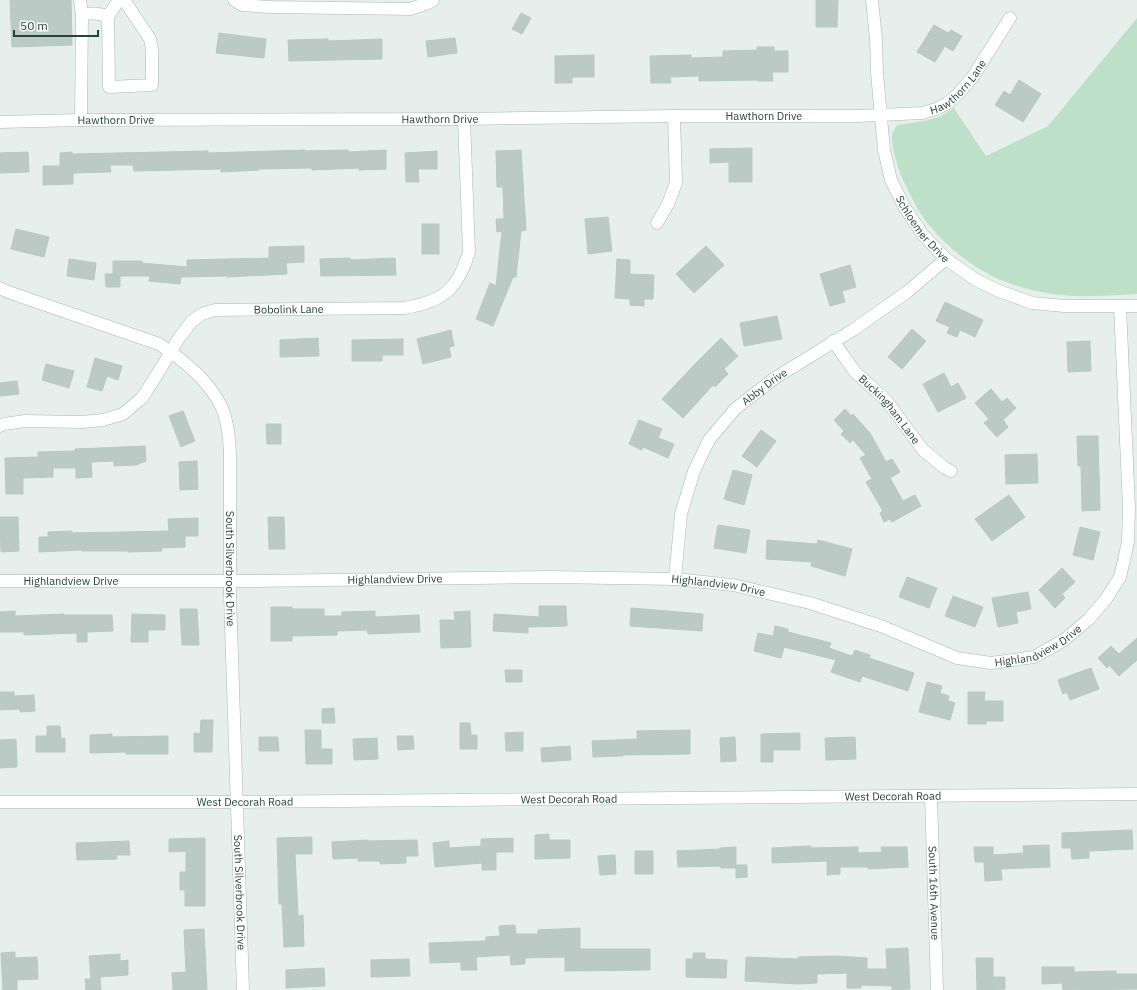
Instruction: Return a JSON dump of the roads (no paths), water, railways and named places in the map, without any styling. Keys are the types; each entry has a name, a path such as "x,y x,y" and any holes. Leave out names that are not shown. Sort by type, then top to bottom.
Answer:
{"street":[{"path":"80,0 82,15 81,120"},
{"path":"119,0 108,16 109,87 152,84 152,49 150,39 124,0"},
{"path":"234,0 242,5 269,7 410,8 433,0"},
{"name":"Schloemer Drive","path":"872,0 874,7 880,116 884,150 891,180 905,208 923,235 946,260 976,280 999,291 1032,303 1064,306 1137,306"},
{"path":"82,15 96,13 108,16"},
{"name":"Hawthorn Lane","path":"880,116 922,113 936,109 948,103 972,78 1010,18"},
{"path":"657,224 668,204 676,183 674,116"},
{"name":"Hawthorn Drive","path":"0,122 81,120 880,116"},
{"name":"Bobolink Lane","path":"0,426 25,421 82,422 104,420 123,414 142,398 179,338 192,321 202,314 215,310 404,308 419,306 447,292 458,281 465,266 469,252 464,119"},
{"name":"Abby Drive","path":"675,579 681,514 694,471 709,440 735,409 775,378 853,330 908,292 946,260"},
{"name":"South Silverbrook Drive","path":"0,288 158,344 171,352 196,374 210,388 221,407 227,425 230,454 230,581 233,705 243,990"},
{"name":"Highlandview Drive","path":"0,581 230,581 551,577 675,579 733,585 810,603 880,626 957,658 991,663 1034,657 1064,640 1089,619 1106,599 1120,577 1128,542 1129,508 1120,306"},
{"name":"Buckingham Lane","path":"833,341 855,372 886,400 922,450 945,468 951,470"},
{"name":"West Decorah Road","path":"0,802 237,802 1137,794"},
{"name":"South 16th Avenue","path":"931,796 937,990"}]}
